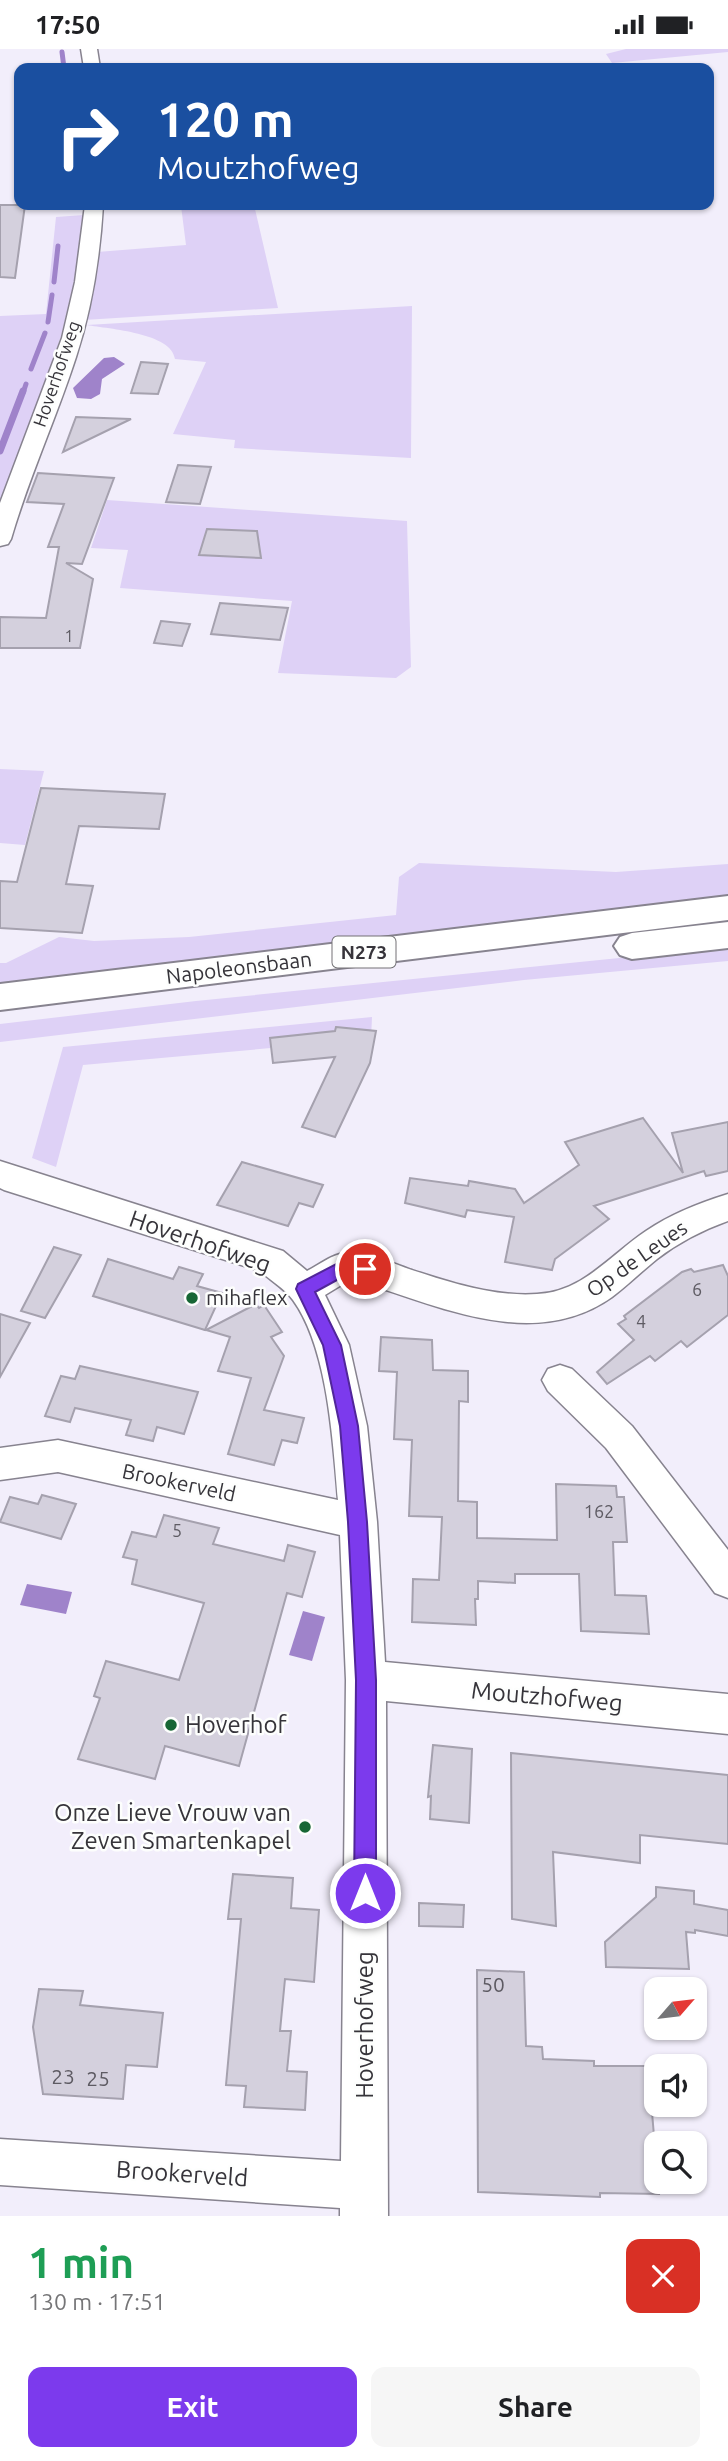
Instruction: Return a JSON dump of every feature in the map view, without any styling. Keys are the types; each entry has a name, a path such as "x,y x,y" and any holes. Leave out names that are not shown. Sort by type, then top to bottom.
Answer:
{"main road":[{"name":"Napoleonsbaan","path":"0,997 728,908"},
{"name":"Napoleonsbaan","path":"0,1018 728,935"}],"street":[{"name":"Hoverhofweg","path":"0,538 9,506 66,358 91,257 94,210"},
{"name":"Hoverhofweg","path":"0,1174 271,1261 304,1289 332,1345 349,1426 358,1522 366,1680 364,2201"},
{"name":"Op de Leues","path":"304,1289 344,1267 365,1269 504,1310 534,1311 553,1308 592,1293 656,1241 697,1218 728,1207"},
{"path":"559,1380 619,1437 728,1580"},
{"name":"Brookerveld","path":"0,1464 58,1456 358,1522"},
{"name":"Moutzhofweg","path":"366,1680 728,1714"},
{"name":"Brookerveld","path":"0,2162 364,2201"}],"shaded area":[{"path":"626,49 728,49 728,52 612,63 606,54"},
{"path":"182,210 255,210 278,308 84,320 97,252 186,245"},
{"path":"84,215 73,287 61,336 0,514 0,316 46,314 56,217"},
{"path":"412,306 411,458 234,448 235,440 173,434 206,362 175,359 171,350 152,338 87,325"},
{"path":"114,357 125,364 102,379 100,394 91,399 77,398 73,388 104,358"},
{"path":"107,500 407,521 411,667 396,678 278,673 292,601 120,588 128,550 91,548"},
{"path":"0,769 44,771 25,845 0,843"},
{"path":"419,863 616,872 728,864 728,900 0,990 0,963 6,963 59,937 94,941 189,937 396,915 399,877"},
{"path":"728,947 728,961 524,980 0,1042 0,1024 196,1001"},
{"path":"372,1017 371,1039 83,1065 56,1167 32,1158 63,1047"},
{"path":"27,1584 72,1592 66,1614 20,1605"},
{"path":"303,1611 325,1617 312,1661 289,1655"}],"building":[{"path":"0,205 14,205 14,210 24,210 15,278 0,277"},
{"path":"141,362 168,364 158,394 131,393"},
{"path":"76,417 131,419 63,452"},
{"path":"178,465 211,467 200,504 166,502"},
{"path":"38,473 114,478 82,564 66,563 93,579 80,648 0,648 0,617 46,618 59,547 48,547 64,504 27,502"},
{"path":"207,529 257,531 261,558 199,555"},
{"path":"220,603 288,608 280,640 211,634"},
{"path":"161,621 190,624 182,646 154,643"},
{"path":"41,788 165,794 159,829 79,826 66,884 93,886 82,933 0,928 0,881 17,882"},
{"path":"336,1027 376,1031 370,1063 335,1137 302,1127 335,1057 273,1063 270,1038 335,1031"},
{"path":"643,1118 683,1173 672,1133 728,1122 728,1171 706,1176 704,1171 594,1206 609,1219 555,1259 552,1270 505,1262 514,1217 467,1210 465,1217 405,1203 410,1178 468,1186 469,1181 515,1189 524,1203 579,1165 565,1142"},
{"path":"242,1162 323,1185 313,1207 299,1203 288,1226 217,1205"},
{"path":"54,1247 81,1255 45,1318 21,1311"},
{"path":"108,1259 173,1279 179,1267 203,1274 197,1286 222,1293 205,1330 93,1296"},
{"path":"723,1265 728,1276 728,1315 687,1347 681,1341 655,1361 650,1356 607,1384 597,1372 634,1340 618,1324 626,1319 624,1316 682,1272"},
{"path":"256,1304 259,1308 264,1305 282,1332 271,1337 284,1356 264,1410 304,1418 297,1443 282,1440 274,1465 228,1454 251,1378 218,1371 230,1337 206,1330"},
{"path":"0,1314 30,1323 0,1377"},
{"path":"381,1337 432,1340 433,1370 468,1371 468,1402 459,1401 458,1501 477,1502 477,1538 557,1540 556,1484 616,1486 617,1497 624,1497 627,1542 613,1542 615,1595 646,1596 649,1634 581,1631 579,1574 515,1574 515,1583 478,1581 478,1599 475,1599 476,1625 412,1622 413,1579 439,1580 442,1517 409,1516 412,1440 394,1439 397,1372 379,1371"},
{"path":"80,1366 198,1392 184,1434 157,1427 153,1441 126,1435 131,1420 75,1408 70,1422 45,1416 61,1376 75,1379"},
{"path":"42,1495 76,1504 61,1539 0,1522 10,1497 38,1504"},
{"path":"164,1515 219,1528 213,1544 284,1561 288,1545 315,1552 302,1597 287,1593 239,1766 165,1746 155,1779 78,1759 100,1698 94,1696 106,1661 179,1680 204,1603 132,1584 137,1560 123,1557 132,1532 156,1537"},
{"path":"433,1745 472,1749 469,1823 430,1819 431,1796 428,1797"},
{"path":"511,1753 728,1775 728,1844 640,1835 640,1863 553,1852 556,1926 512,1919"},
{"path":"233,1874 293,1878 291,1908 319,1910 314,1982 285,1979 280,2031 291,2031 287,2071 307,2072 305,2110 244,2107 246,2086 226,2085 241,1919 228,1919"},
{"path":"656,1887 694,1891 694,1904 728,1910 728,1936 695,1930 695,1933 686,1932 689,1969 606,1967 605,1942 656,1897"},
{"path":"419,1903 464,1905 463,1927 419,1926"},
{"path":"477,1970 524,1972 526,2046 542,2047 543,2059 594,2061 594,2066 644,2066 644,2117 652,2117 654,2131 644,2131 644,2194 600,2193 600,2197 478,2192"},
{"path":"39,1989 83,1991 80,2005 163,2013 157,2067 126,2065 123,2099 43,2094 33,2027"}],"waterway":[{"path":"62,52 63,63"},
{"path":"54,282 58,246"},
{"path":"48,322 52,295"},
{"path":"31,369 45,333"},
{"path":"23,393 26,384"},
{"path":"0,451 23,391"}],"place":[{"name":"mihaflex","path":"192,1298"},
{"name":"Hoverhof","path":"171,1725"},
{"name":"Onze Lieve Vrouw van Zeven Smartenkapel","path":"305,1827"}],"route":[{"path":"365,1269 344,1267 304,1289 332,1345 349,1426 358,1522 366,1680 365,1893"}]}
